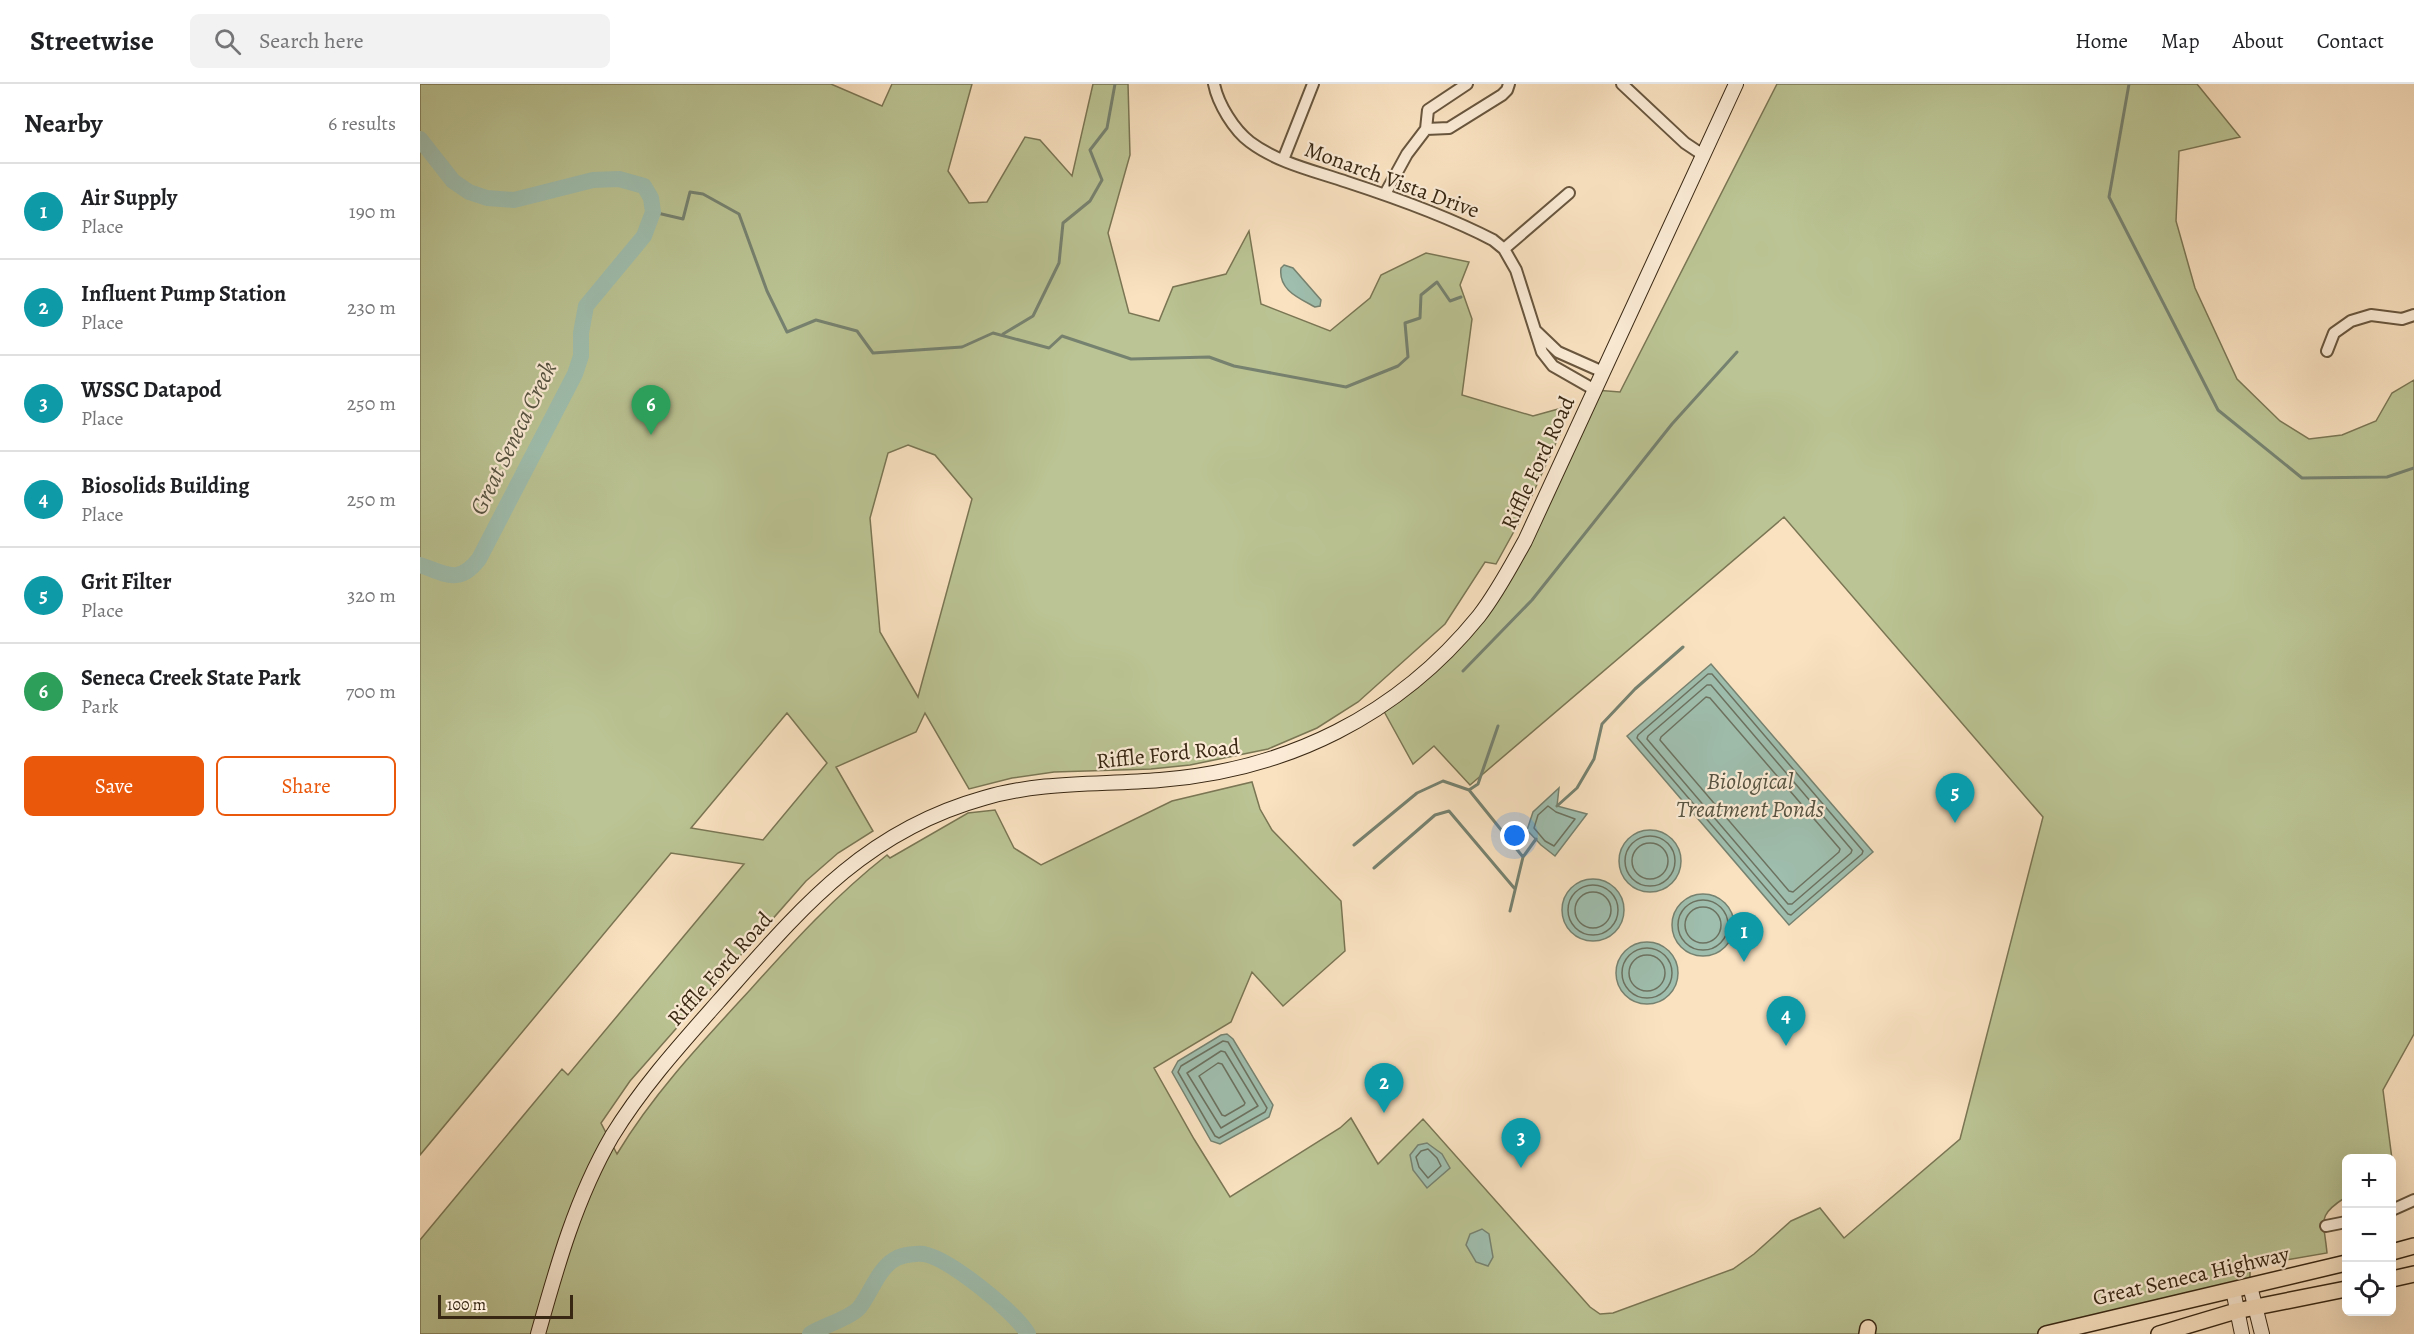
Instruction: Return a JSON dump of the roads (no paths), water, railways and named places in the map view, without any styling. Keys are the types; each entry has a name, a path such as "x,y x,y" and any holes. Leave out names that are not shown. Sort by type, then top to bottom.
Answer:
{"main road":[{"path":"2396,1251 2414,1246"},
{"name":"Great Seneca Highway","path":"2046,1334 2342,1264"},
{"path":"2396,1278 2414,1274"},
{"name":"Great Seneca Highway","path":"2158,1334 2236,1311 2342,1290"}],"street":[{"name":"Monarch Vista Drive","path":"1214,84 1228,117 1247,140 1264,151 1283,160 1386,194 1477,231 1504,249 1516,270 1542,352 1553,366 1595,390"},
{"path":"1283,160 1313,84"},
{"path":"1386,194 1407,154 1425,129 1428,110 1467,84"},
{"path":"1425,129 1449,128 1502,95 1508,90 1509,84"},
{"path":"1622,84 1685,143 1703,155"},
{"name":"Riffle Ford Road","path":"538,1334 567,1237 584,1191 612,1137 652,1077 785,926 834,878 868,851 905,828 945,810 982,798 1043,786 1161,780 1250,766 1293,752 1326,738 1381,706 1406,688 1445,653 1480,615 1525,541 1736,84"},
{"path":"1504,249 1569,193"},
{"path":"2327,351 2334,333 2351,321 2371,315 2402,319 2414,315"},
{"name":"Monarch Vista Drive","path":"1535,329 1558,352 1603,372"},
{"path":"2396,1208 2414,1200"},
{"path":"2326,1226 2342,1223"},
{"path":"2250,1287 2262,1334"},
{"path":"2233,1290 2242,1334"}],"water":[{"path":"1284,265 1293,268 1321,300 1320,306 1315,307 1309,304 1286,288 1281,276 1281,268"},
{"name":"Biological Treatment Ponds","path":"1711,664 1873,852 1789,925 1627,736"},
{"path":"1559,788 1557,806 1587,814 1555,856 1527,830 1533,812"},
{"path":"1644,830 1656,830 1672,839 1679,849 1681,861 1679,873 1672,883 1656,892 1644,892 1633,887 1624,878 1619,867 1619,855 1624,844 1633,835"},
{"path":"1587,879 1599,879 1615,888 1622,898 1624,910 1622,922 1615,932 1599,941 1587,941 1576,936 1567,927 1562,916 1562,904 1567,893 1576,884"},
{"path":"1697,894 1709,894 1725,903 1732,913 1734,925 1732,937 1725,947 1709,956 1697,956 1686,951 1677,942 1672,931 1672,919 1677,908 1686,899"},
{"path":"1641,942 1653,942 1669,951 1676,961 1678,973 1676,985 1669,995 1653,1004 1641,1004 1630,999 1621,990 1616,979 1616,967 1621,956 1630,947"},
{"path":"1227,1034 1233,1039 1273,1105 1269,1117 1220,1144 1211,1141 1172,1072 1178,1061 1221,1035"},
{"path":"1427,1143 1442,1154 1450,1168 1427,1188 1413,1170 1410,1155 1418,1145"},
{"path":"1482,1229 1489,1234 1493,1257 1488,1266 1476,1262 1466,1245 1470,1234"}],"waterway":[{"path":"1003,334 1033,316 1059,263 1063,223 1090,201 1102,180 1090,150 1107,128 1115,84"},
{"path":"2129,84 2109,197 2218,410 2302,478 2387,477 2414,468"},
{"name":"Great Seneca Creek","path":"420,139 453,181 469,192 487,198 514,200 593,180 619,179 644,186 651,198 653,212 644,236 586,306 581,333 581,356 575,374 479,559 472,567 458,575 445,574 420,565"},
{"path":"653,212 683,219 690,192 703,194 739,214 767,291 787,332 816,320 857,331 873,353 962,347 993,333 1049,348 1062,336 1131,359 1209,357 1234,366 1346,387 1398,366 1408,357 1405,323 1420,318 1421,295 1437,282 1450,301 1461,297"},
{"path":"1463,671 1532,600 1672,424 1737,352"},
{"path":"1557,806 1577,788 1594,759 1602,724 1635,689 1683,647"},
{"path":"1469,790 1478,784 1498,726"},
{"path":"1354,845 1417,793 1443,781 1469,790 1523,857"},
{"path":"1374,868 1435,815 1449,811 1515,889"},
{"path":"1510,911 1523,857 1536,839"},
{"name":"Great Seneca Creek","path":"810,1334 855,1312 885,1267 897,1258 910,1254 924,1254 935,1258 965,1275 1010,1312 1028,1334"}],"place":[{"name":"Seneca Creek State Park","path":"651,435"},
{"name":"Grit Filter","path":"1955,823"},
{"name":"Air Supply","path":"1744,962"},
{"name":"Biosolids Building","path":"1786,1046"},
{"name":"Influent Pump Station","path":"1384,1113"},
{"name":"WSSC Datapod","path":"1521,1168"}]}
